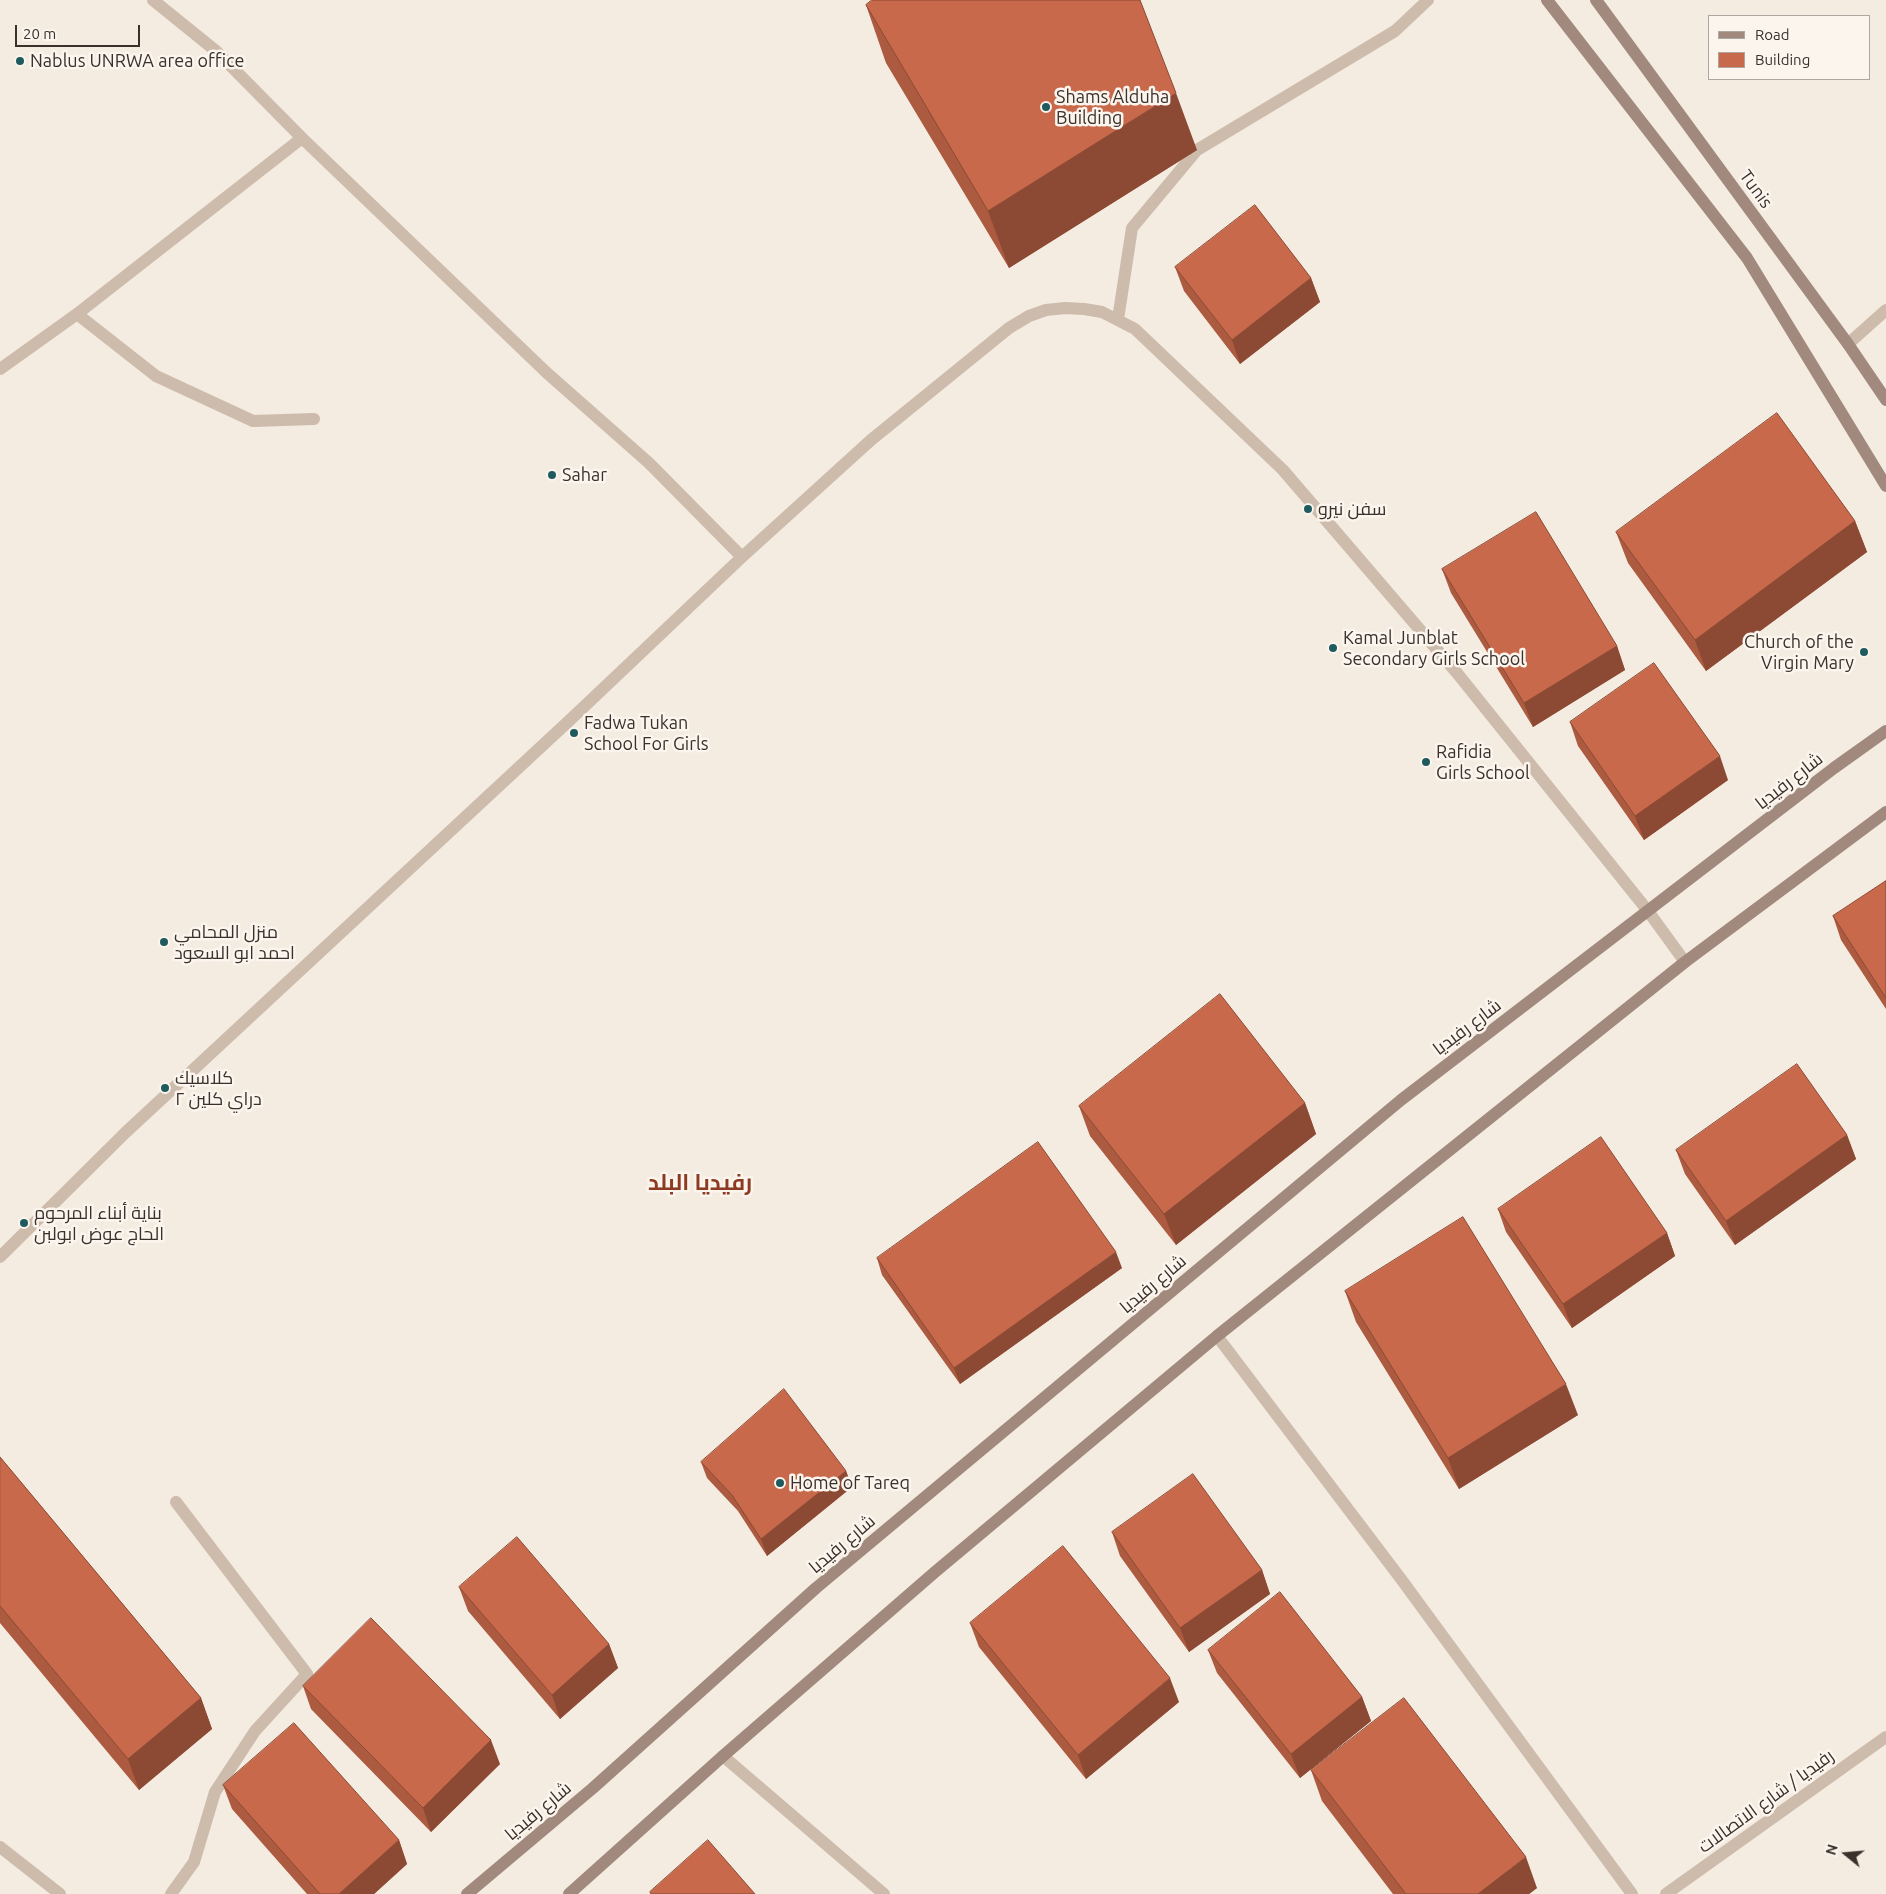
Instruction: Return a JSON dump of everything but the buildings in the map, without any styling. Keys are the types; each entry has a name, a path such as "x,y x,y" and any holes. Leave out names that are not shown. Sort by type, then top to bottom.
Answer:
{"main road":[{"path":"1546,0 1747,258 1886,486"},
{"name":"Tunis","path":"1596,0 1848,344 1886,400"},
{"name":"شارع رفيديا","path":"467,1894 593,1788 816,1588 1402,1100 1834,768 1886,731"},
{"path":"569,1894 723,1756 935,1572 1217,1336 1685,962 1886,812"}],"street":[{"path":"153,0 216,52 302,138 547,373 649,463 742,558"},
{"path":"1118,319 1132,228 1196,150 1395,32 1428,0"},
{"path":"0,369 77,314 302,138"},
{"path":"0,1257 125,1133 871,440 1009,328 1029,316 1046,310 1065,308 1102,312 1135,329 1283,470 1457,673 1648,911 1685,962"},
{"path":"1848,344 1886,310"},
{"path":"77,314 156,376 253,421 314,419"},
{"path":"1217,1336 1402,1580 1632,1894"},
{"path":"171,1894 194,1862 215,1792 255,1731 307,1674 176,1502"},
{"name":"رفيديا / شارع الاتصالات","path":"1666,1894 1886,1737"},
{"path":"723,1756 884,1894"},
{"path":"0,1847 60,1894"}],"place":[{"name":"Nablus UNRWA area office","path":"20,61"},
{"name":"Shams Alduha Building","path":"1046,107"},
{"name":"Sahar","path":"552,475"},
{"name":"سفن نيرو","path":"1308,509"},
{"name":"Kamal Junblat Secondary Girls School","path":"1333,648"},
{"name":"Church of the Virgin Mary","path":"1864,652"},
{"name":"Fadwa Tukan School For Girls","path":"574,733"},
{"name":"Rafidia Girls School","path":"1426,762"},
{"name":"منزل المحامي احمد ابو السعود","path":"164,942"},
{"name":"كلاسيك دراي كلين ٢","path":"165,1088"},
{"name":"بناية أبناء المرحوم الحاج عوض ابولبن","path":"24,1223"},
{"name":"Home of Tareq","path":"780,1483"}],"district":[{"name":"رفيديا البلد","path":"700,1183"}]}
